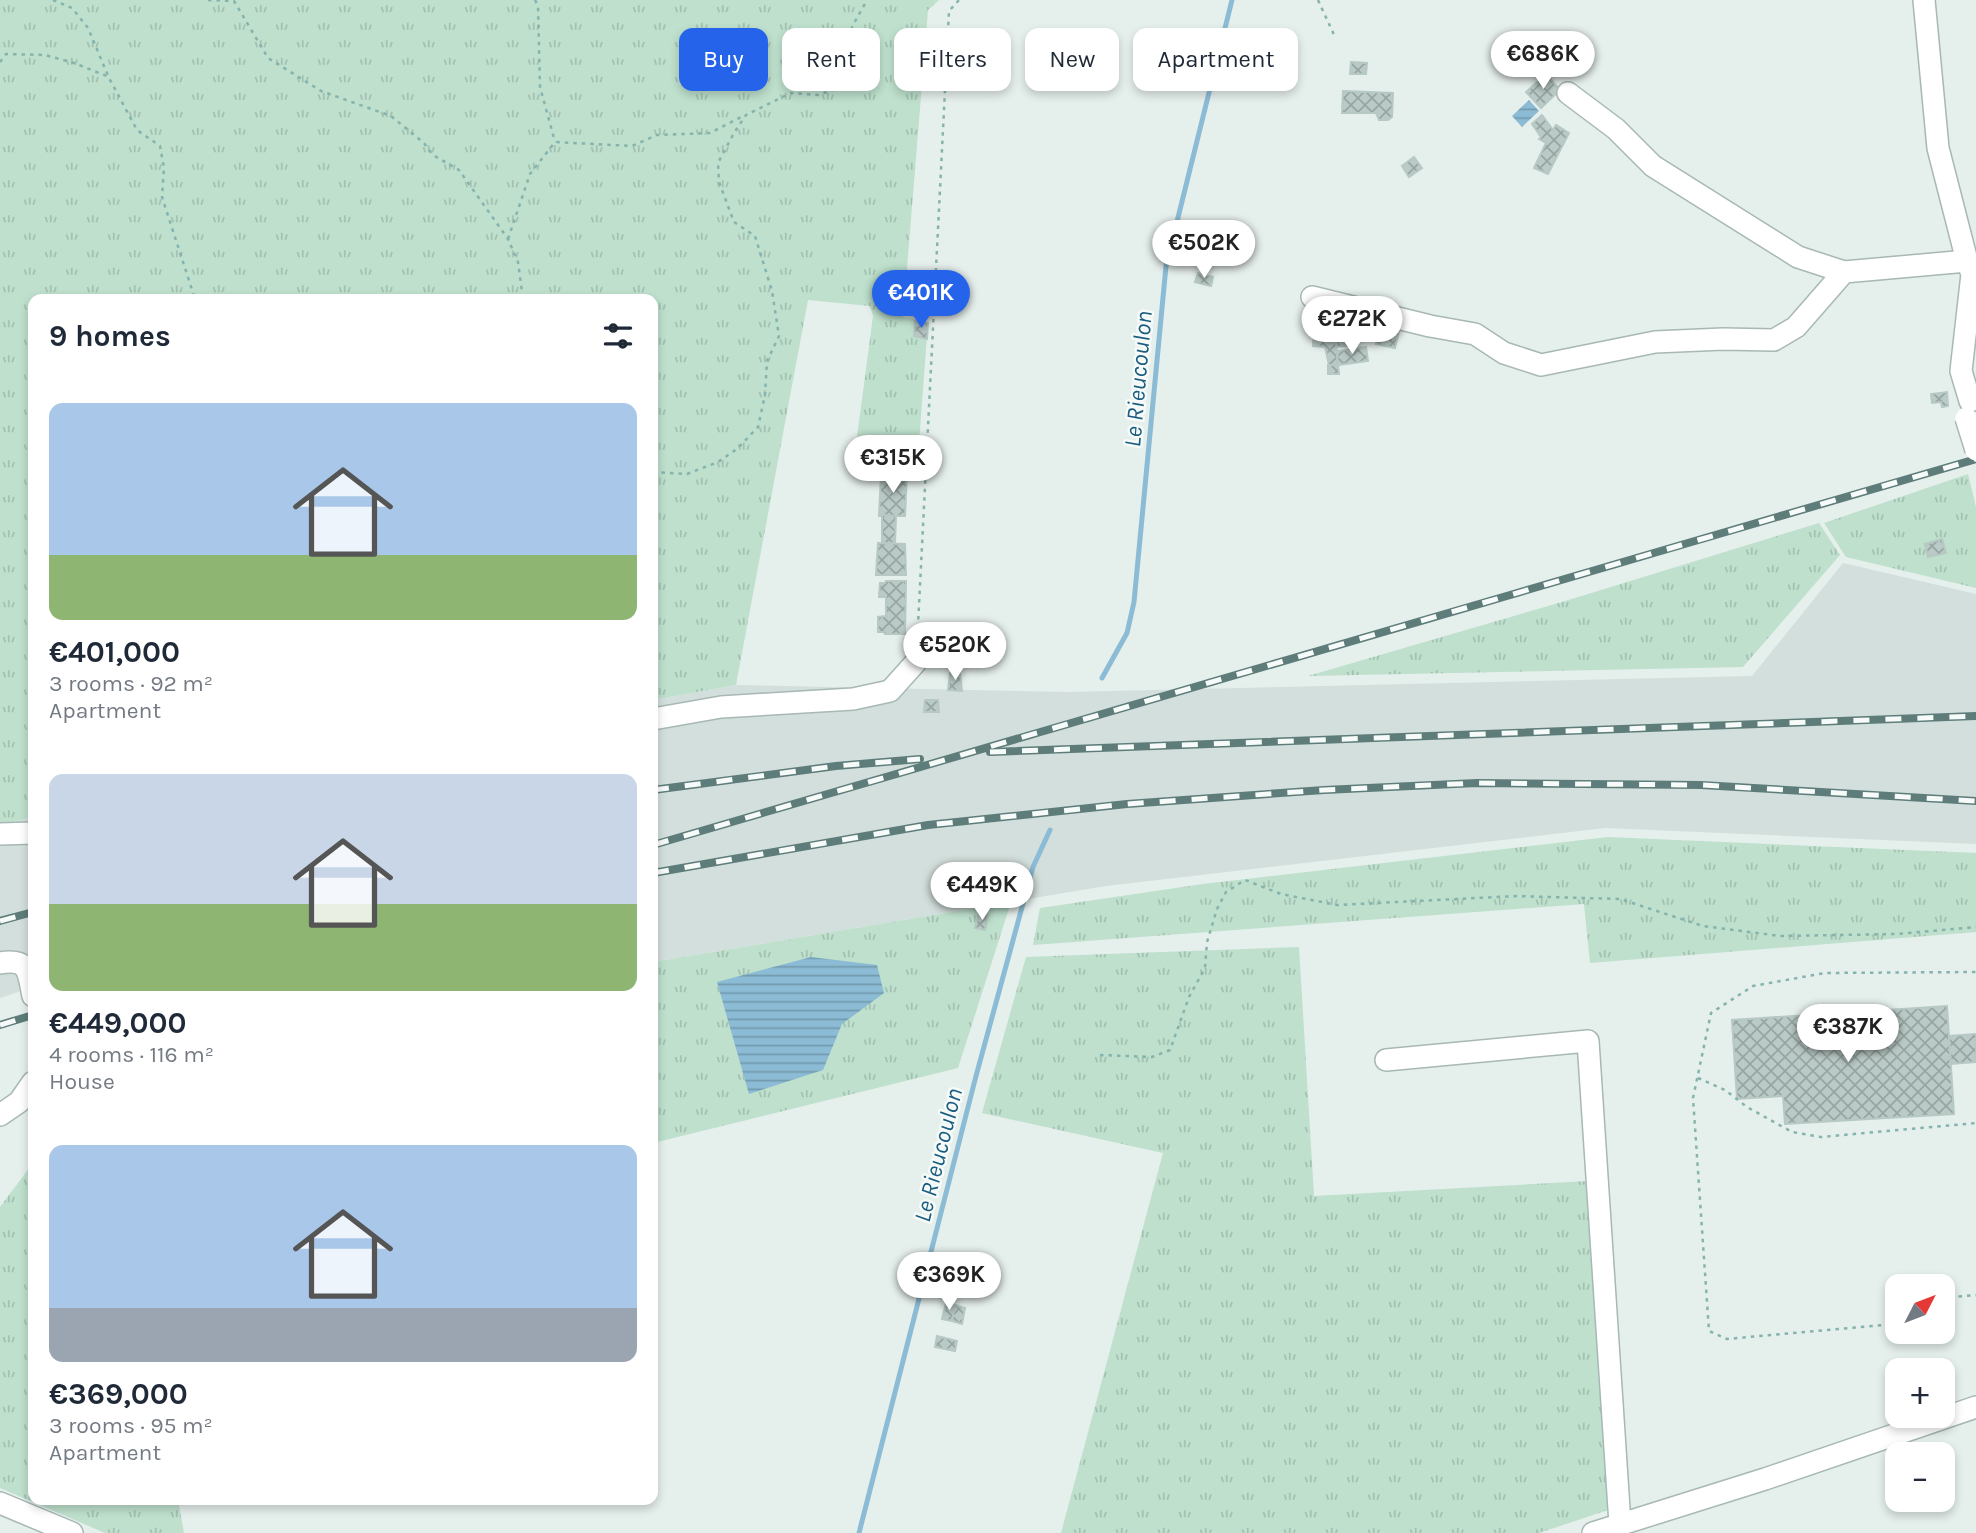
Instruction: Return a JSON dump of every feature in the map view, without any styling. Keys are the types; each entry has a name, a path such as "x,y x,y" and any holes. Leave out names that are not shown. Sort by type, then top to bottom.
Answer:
{"street":[{"path":"1924,0 1938,148 1972,274 1961,371 1971,407 1976,450"},
{"path":"1567,93 1616,129 1653,166 1798,257 1844,272 1967,261"},
{"path":"1312,297 1430,326 1475,334 1504,353 1541,365 1655,342 1773,340 1796,327 1844,272"},
{"path":"658,718 721,707 853,699 890,691 916,662"},
{"path":"0,834 28,833"},
{"path":"5,965 26,968 28,971"},
{"path":"1386,1060 1588,1041 1620,1524"},
{"path":"0,1115 19,1102 28,1090"},
{"path":"1592,1533 1765,1479 1976,1407"},
{"path":"0,1503 72,1533"}],"path":[{"path":"53,0 72,8 88,28 109,78 137,130 160,146 164,168 163,197 193,294"},
{"path":"208,0 234,1 268,58 321,91 391,116 424,143 433,156 459,170 508,239 518,262 522,294"},
{"path":"535,0 538,6 540,87 555,142"},
{"path":"555,142 632,146 657,135 710,133 791,93 818,95 841,86 860,69 853,44 852,27 867,0"},
{"path":"916,662 949,11 960,0"},
{"path":"1318,0 1335,37"},
{"path":"0,62 6,54 45,55 74,63 109,78"},
{"path":"658,472 687,474 718,462 737,449 758,427 765,395 767,362 779,336 772,291 755,236 734,222 718,173 718,163 746,115"},
{"path":"508,239 530,174 555,142"},
{"path":"1100,1055 1152,1057 1170,1050 1189,997 1205,968 1207,942 1217,909 1226,892 1244,880 1281,894 1337,905 1517,897 1620,899 1703,926 1780,936 1898,934 1976,926"},
{"path":"1885,1324 1727,1339 1709,1331 1693,1098 1711,1013 1753,986 1825,973 1976,972"},
{"path":"1697,1077 1725,1090 1747,1107 1792,1132 1821,1137 1976,1124"},
{"path":"1955,1297 1976,1295"}],"shaded area":[{"path":"1843,563 1976,594 1976,844 1605,828 1106,886 658,961 658,699 736,685 1069,692 1752,676"},
{"path":"28,818 28,989 0,998 0,825"}],"green space":[{"path":"0,0 939,0 928,10 927,28 894,28 894,91 921,91 903,317 928,322 918,457 854,460 873,316 870,306 808,300 736,685 658,699 658,294 28,294 28,818 0,825"},
{"path":"1968,474 1976,507 1976,588 1846,557 1824,523"},
{"path":"1819,523 1840,555 1743,667 1308,676 1562,602"},
{"path":"1608,837 1976,853 1976,932 1590,963 1584,904 1033,945 1040,908 1203,884"},
{"path":"1011,902 958,1068 658,1142 658,961"},
{"path":"1299,947 1314,1196 1588,1181 1608,1510 1539,1533 1061,1533 1163,1153 982,1113 1026,957"},
{"path":"28,1170 28,1500 0,1488 0,1207"},
{"path":"40,1505 179,1505 184,1533 105,1533"}],"water":[{"path":"1529,100 1539,111 1522,127 1512,116"},
{"path":"811,957 877,965 884,993 842,1024 823,1070 749,1094 717,982"}],"building":[{"path":"1351,62 1367,63 1366,74 1350,74"},
{"path":"1546,74 1560,90 1541,108 1526,92"},
{"path":"1343,91 1393,93 1392,117 1379,120 1376,113 1342,113"},
{"path":"1542,115 1553,130 1556,125 1569,133 1548,174 1534,168 1546,143 1539,139 1541,137 1532,124"},
{"path":"1414,157 1422,168 1409,177 1402,166"},
{"path":"1198,273 1213,277 1211,286 1195,282"},
{"path":"1314,308 1327,312 1328,319 1334,319 1338,365 1329,365 1325,347 1313,346 1313,341 1317,340 1317,336 1313,335"},
{"path":"1356,317 1357,335 1336,336 1335,334 1348,334 1347,318"},
{"path":"1347,318 1348,334 1335,334 1334,319"},
{"path":"915,321 928,323 927,339 914,336"},
{"path":"1381,323 1400,327 1395,348 1376,344"},
{"path":"1357,335 1358,345 1337,347 1336,336"},
{"path":"1366,347 1368,361 1338,365 1337,351"},
{"path":"1328,365 1338,365 1339,374 1328,374"},
{"path":"1947,392 1948,406 1942,407 1941,402 1932,403 1931,394"},
{"path":"906,458 907,473 881,474 880,459"},
{"path":"907,473 905,516 879,516 881,474"},
{"path":"882,515 896,516 895,543 882,543"},
{"path":"1942,539 1946,553 1928,557 1925,544"},
{"path":"878,543 905,544 906,575 876,575"},
{"path":"906,581 905,634 878,632 878,617 886,616 886,597 879,597 880,583"},
{"path":"950,673 960,673 962,691 948,690"},
{"path":"925,700 938,700 939,712 924,712"},
{"path":"979,913 988,915 985,930 975,928"},
{"path":"1947,1006 1954,1114 1785,1124 1783,1096 1737,1099 1732,1020"},
{"path":"1976,1034 1976,1062 1951,1064 1949,1036"},
{"path":"946,1303 955,1305 952,1321 942,1319"},
{"path":"955,1305 965,1308 962,1324 952,1321"},
{"path":"937,1336 957,1341 955,1351 935,1347"}],"waterway":[{"name":"Le Rieucoulon","path":"1102,678 1127,633 1134,602 1166,266 1232,0"},
{"name":"Le Rieucoulon","path":"859,1533 976,1076 1033,867 1050,830"}],"railway":[{"path":"658,844 1976,459"},
{"path":"990,752 1976,716"},
{"path":"658,789 836,766 920,759"},
{"path":"658,872 928,825 1127,804 1324,790 1477,783 1701,785 1976,801"},
{"path":"0,921 28,913"},
{"path":"0,1025 28,1017"}]}
